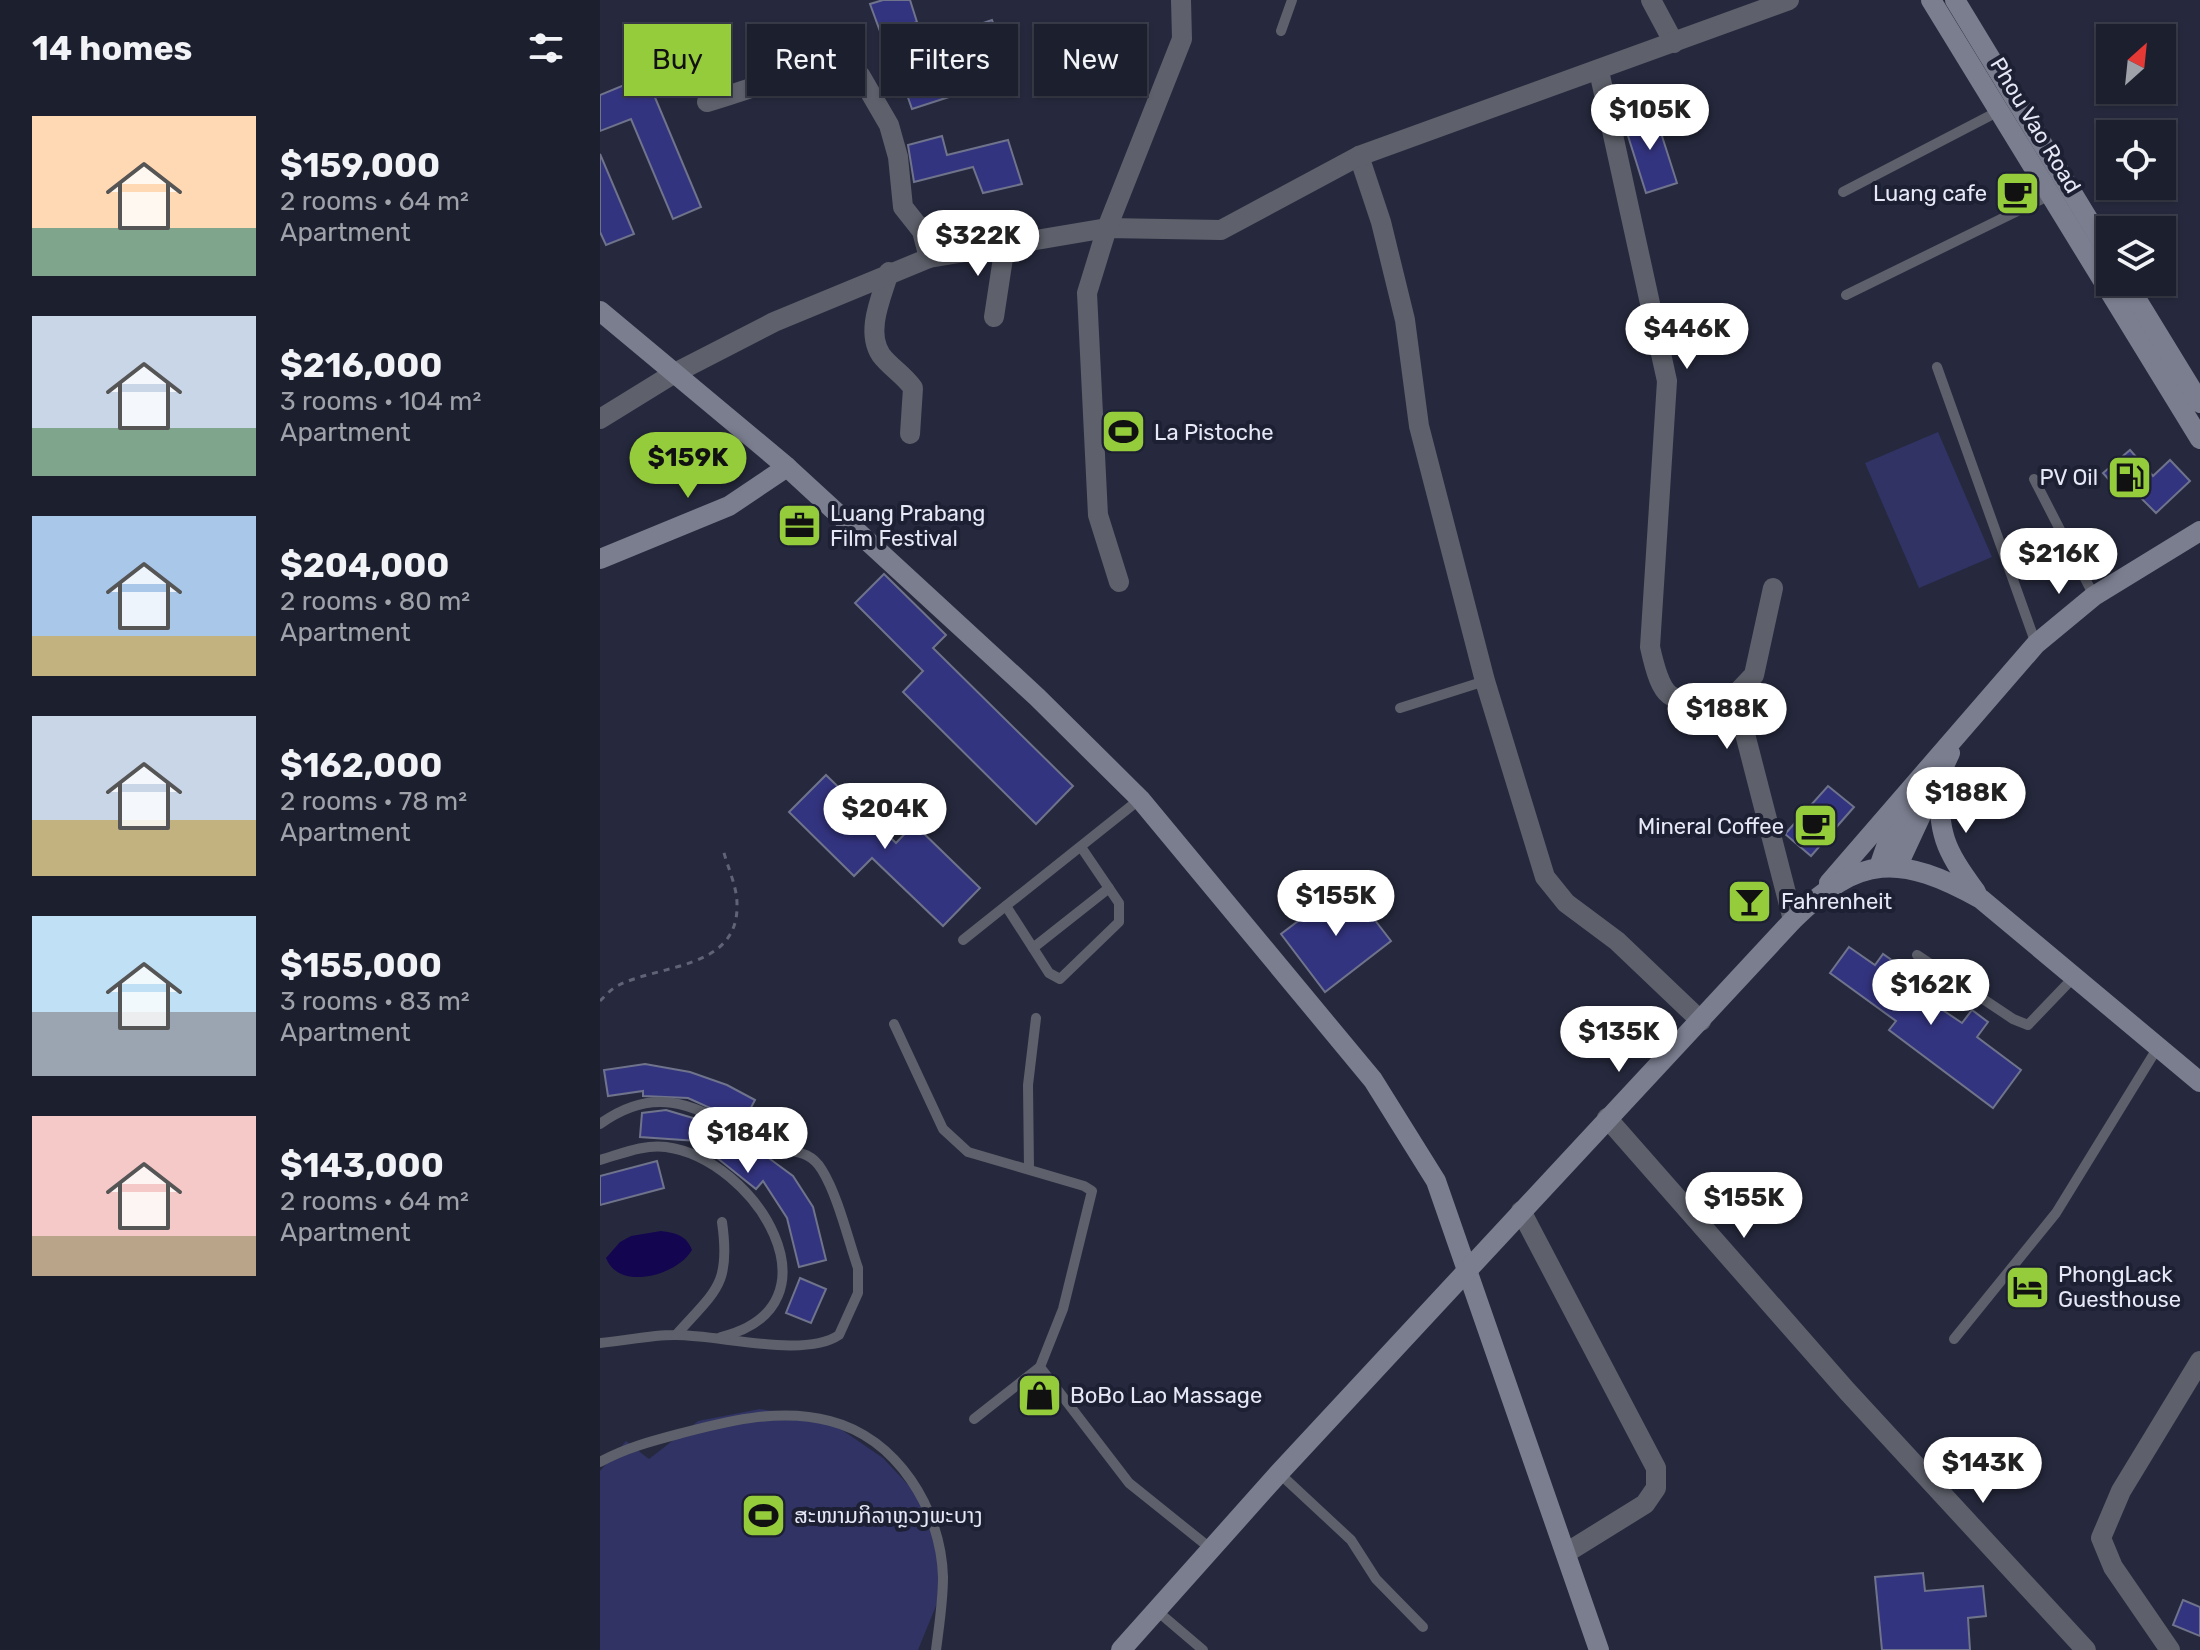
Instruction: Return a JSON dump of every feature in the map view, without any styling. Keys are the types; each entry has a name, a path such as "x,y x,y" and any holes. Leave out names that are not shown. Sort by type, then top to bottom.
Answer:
{"street":[{"path":"1119,582 1098,515 1087,293 1107,228 1182,39 1181,0"},
{"path":"1651,0 1674,43"},
{"path":"600,419 673,374 774,322 889,272 929,258 1107,228 1221,230 1359,156 1789,0"},
{"name":"Phou Vao Road","path":"1931,0 2200,439"},
{"name":"Phou Vao Road","path":"1955,0 2096,232"},
{"path":"707,102 838,68 860,75 889,125 899,165 903,207 922,231 929,258"},
{"path":"1599,71 1667,381 1650,647 1658,686 1666,695 1677,699 1735,695 1754,675 1773,588"},
{"path":"1359,156 1381,222 1405,320 1419,426 1485,681 1545,877 1566,903 1617,941 1701,1021"},
{"path":"994,317 1005,245"},
{"path":"889,272 875,317 876,342 881,355 913,388 910,434"},
{"path":"2135,296 2200,403"},
{"path":"600,311 787,467 1037,697 1140,799 1373,1080 1436,1181 1469,1267 1599,1650"},
{"path":"600,559 729,506 787,467"},
{"path":"1121,1650 1210,1548 1469,1267 1823,891 1966,721 2036,644 2094,596 2200,531"},
{"path":"1735,695 1793,920"},
{"path":"1888,867 1966,721"},
{"path":"1888,867 1902,815 1966,721"},
{"path":"1939,774 1939,823 1948,853 1981,899"},
{"path":"1823,891 1888,867 1945,879 1981,899 2200,1082"},
{"path":"1607,1118 1847,1391 2086,1650"},
{"path":"1521,1211 1656,1468 1656,1488 1645,1504 1566,1553"},
{"path":"2170,1650 2113,1567 2101,1538 2121,1491 2200,1361"}],"lane":[{"path":"1281,31 1292,0"},
{"path":"1843,192 1999,111"},
{"path":"1846,295 2050,195"},
{"path":"1937,367 2036,644"},
{"path":"2034,479 2094,596"},
{"path":"1400,708 1485,681"},
{"path":"963,940 1140,799"},
{"path":"1006,906 1049,973 1060,979 1119,922 1119,903 1081,847"},
{"path":"1033,948 1109,888"},
{"path":"1917,955 2013,1019 2028,1025 2074,977"},
{"path":"1029,1169 1028,1085 1036,1018"},
{"path":"894,1024 943,1129 968,1152 1092,1191 1063,1309 1040,1367 974,1419"},
{"path":"1954,1339 2056,1213 2158,1047"},
{"path":"600,1124 637,1104 672,1101 701,1108 777,1148 798,1150 823,1170 858,1268 858,1293 839,1335 814,1345 709,1340 676,1335 600,1343"},
{"path":"600,1160 648,1146 680,1150 723,1172 746,1190 765,1213 779,1246 784,1271 770,1310 739,1332 709,1340"},
{"path":"676,1335 718,1288 723,1276 727,1264 722,1222"},
{"path":"1040,1367 1129,1483 1210,1548"},
{"path":"600,1462 623,1450 757,1416 829,1420 858,1431 882,1445 901,1464 930,1520 943,1576 936,1650"},
{"path":"1279,1473 1351,1540 1376,1579 1423,1627"},
{"path":"1156,1610 1203,1650"}],"path":[{"path":"600,1001 618,985 692,963 718,950 735,926 737,901 723,849"}],"shaded area":[{"path":"1938,432 1992,557 1919,588 1865,463"},
{"path":"661,1231 680,1236 692,1250 674,1267 649,1276 635,1277 623,1275 606,1258 620,1242 631,1236"},
{"name":"ສະໜາມກິລາຫຼວງພະບາງ","path":"760,1409 829,1421 883,1458 914,1491 936,1540 940,1596 918,1650 600,1650 600,1471 626,1441 649,1459 698,1421"}],"building":[{"path":"883,0 910,0 917,22 881,24 881,34 870,4"},
{"path":"624,85 624,96 654,96 701,207 673,219 631,119 600,131 600,95"},
{"path":"907,96 952,96 912,109"},
{"path":"1654,111 1677,183 1646,193 1623,120"},
{"path":"942,136 947,155 1008,140 1022,184 983,193 973,167 914,182 908,145"},
{"path":"600,154 634,234 606,245 600,232"},
{"path":"2130,450 2153,476 2170,460 2190,481 2156,513 2128,485 2120,492 2103,473"},
{"path":"884,574 946,635 933,648 1073,786 1036,824 903,692 923,671 855,603"},
{"path":"826,775 896,843 914,824 980,888 943,926 872,858 854,876 789,812"},
{"path":"1828,786 1854,807 1811,856 1785,834"},
{"path":"1347,884 1391,941 1325,992 1281,934"},
{"path":"1849,947 1875,965 1883,954 1900,966 1892,976 1962,1023 1972,1010 1988,1022 1977,1037 2021,1070 1993,1108 1889,1030 1896,1021 1830,973"},
{"path":"645,1064 690,1072 727,1085 755,1100 743,1123 688,1098 643,1096 643,1091 608,1096 604,1070"},
{"path":"666,1110 703,1121 751,1145 793,1176 813,1207 826,1260 799,1267 787,1218 763,1181 756,1189 706,1149 727,1143 640,1137 642,1113"},
{"path":"657,1161 664,1188 600,1205 600,1176"},
{"path":"800,1278 826,1289 811,1323 786,1313"},
{"path":"1923,1573 1925,1591 1983,1586 1986,1616 1968,1618 1970,1650 1882,1650 1875,1577"},
{"path":"2183,1600 2200,1607 2200,1636 2173,1625"}],"place":[{"name":"Luang cafe","path":"2018,193"},
{"name":"La Pistoche","path":"1123,432"},
{"name":"PV Oil","path":"2129,477"},
{"name":"Luang Prabang Film Festival","path":"799,526"},
{"name":"Mineral Coffee","path":"1815,826"},
{"name":"Fahrenheit","path":"1750,901"},
{"name":"PhongLack Guesthouse","path":"2027,1287"},
{"name":"BoBo Lao Massage","path":"1039,1395"},
{"name":"ສະໜາມກິລາຫຼວງພະບາງ","path":"763,1515"}]}
